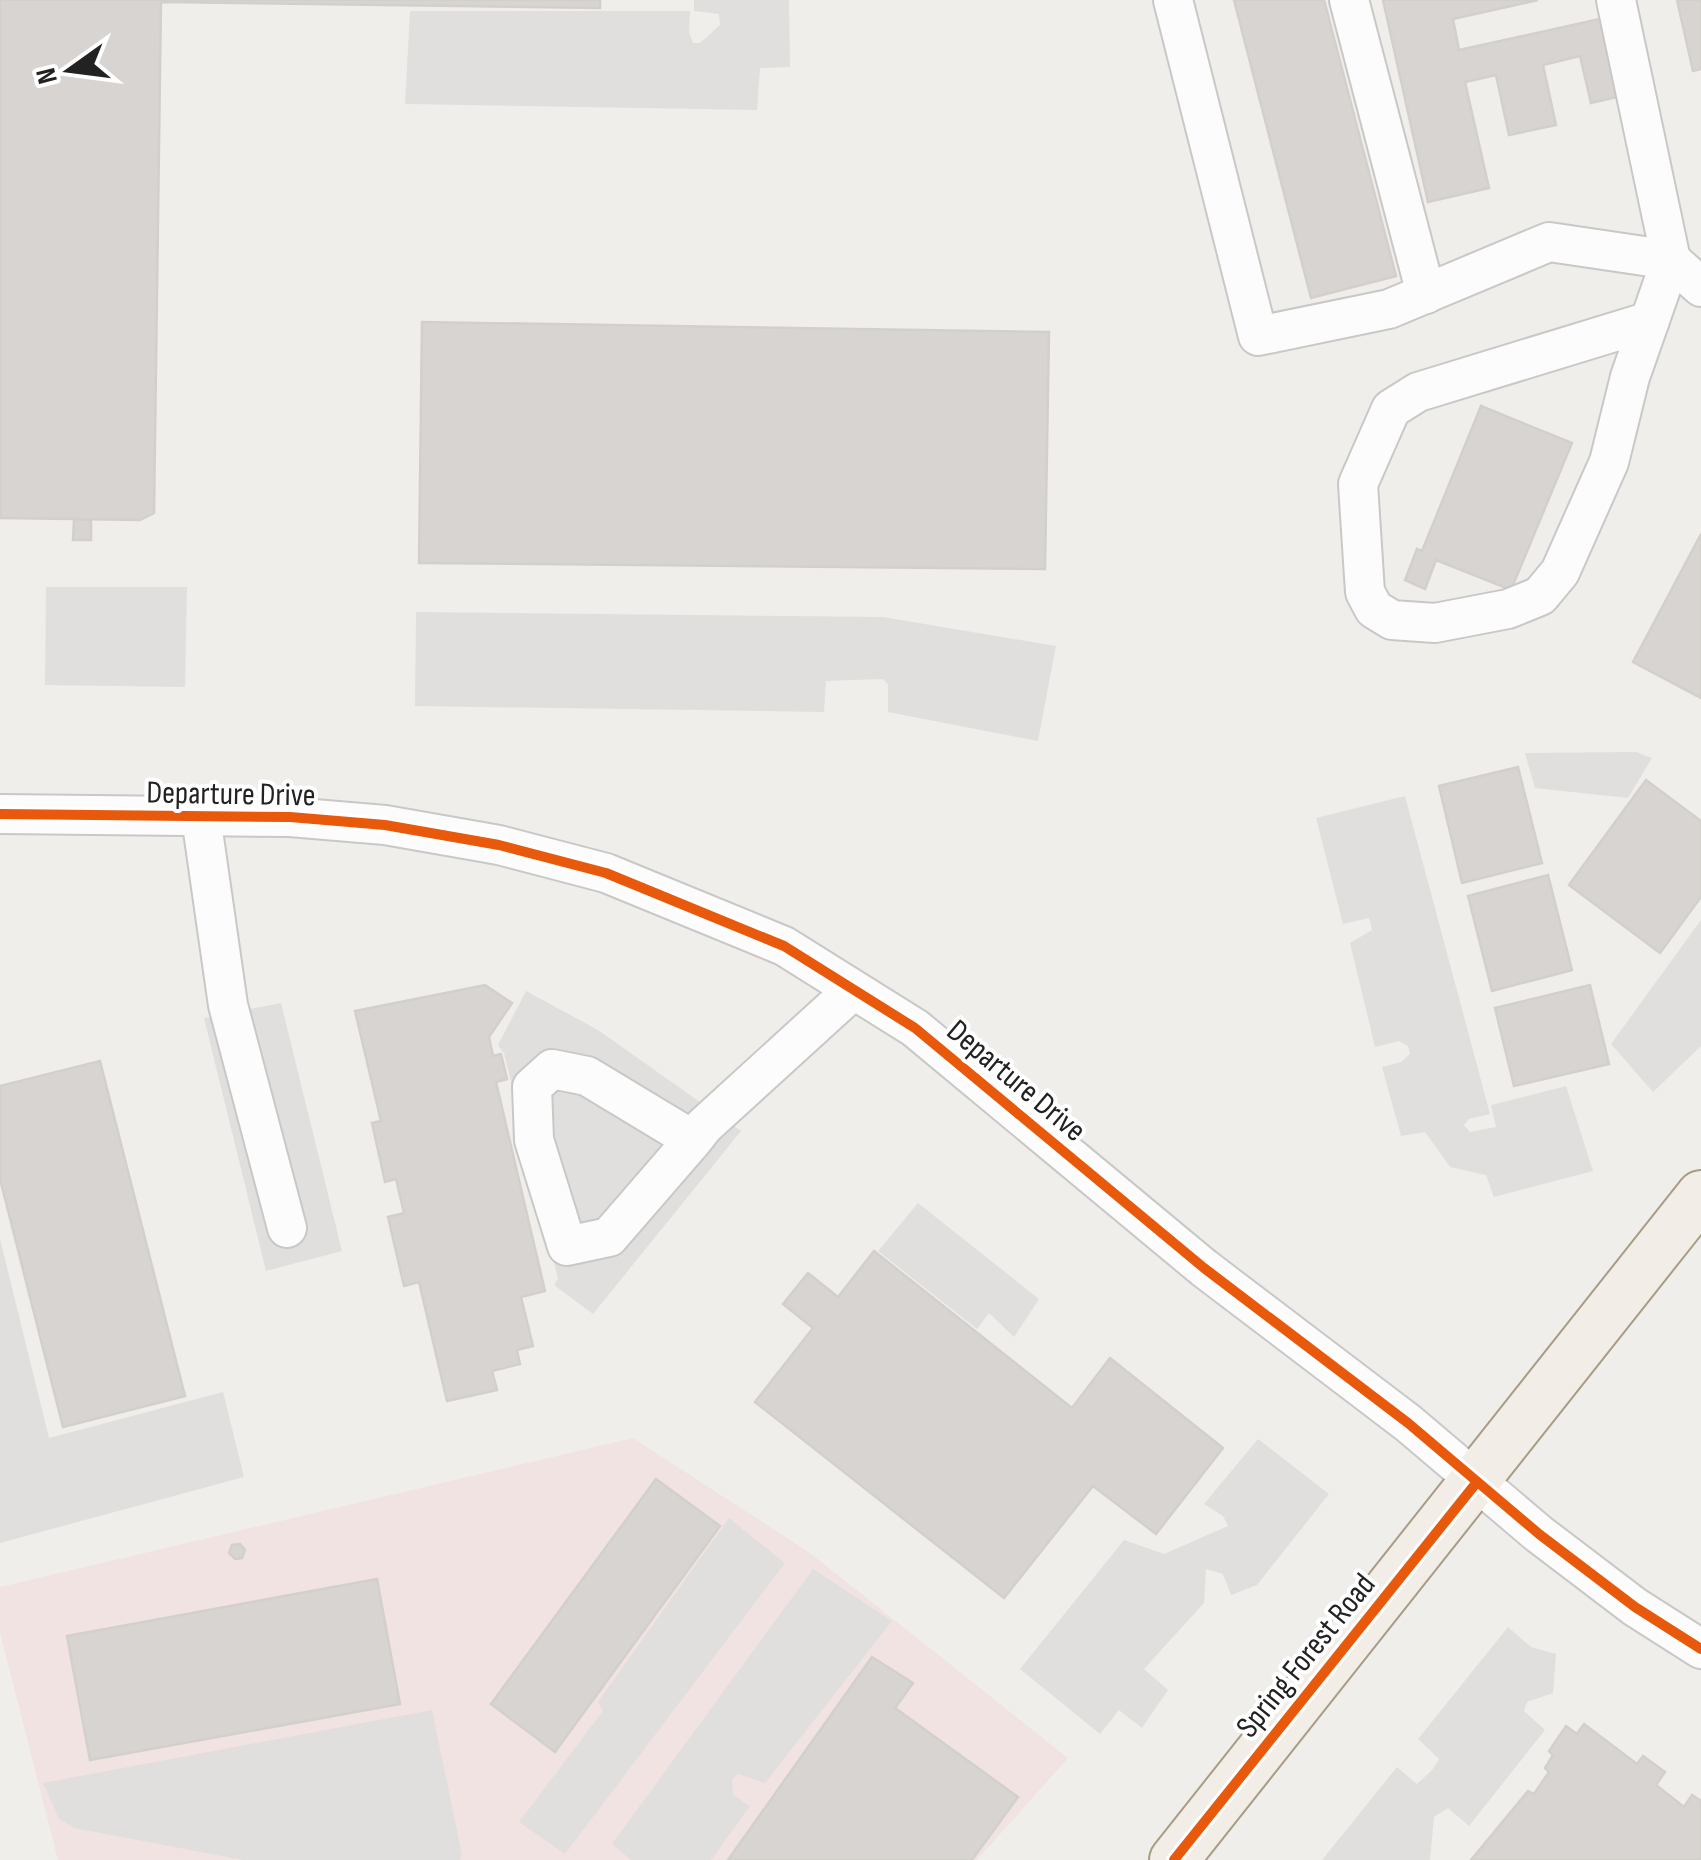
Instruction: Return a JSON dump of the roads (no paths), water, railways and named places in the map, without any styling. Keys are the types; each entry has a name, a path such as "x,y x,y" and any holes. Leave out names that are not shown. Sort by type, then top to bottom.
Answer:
{"main road":[{"name":"Spring Forest Road","path":"1174,1860 1701,1195"}],"street":[{"path":"1173,0 1258,336 1390,309 1549,242 1670,260 1701,288"},
{"path":"1349,0 1426,294"},
{"path":"1616,0 1670,260 1609,462 1560,572 1540,596 1508,609 1435,623 1392,620 1374,610 1364,592 1358,484 1391,409 1418,392 1650,322"},
{"name":"Departure Drive","path":"0,814 290,817 384,825 499,845 606,873 784,946 851,992 915,1028 1204,1268 1408,1422 1477,1482 1636,1607 1701,1649"},
{"path":"201,817 228,1005 287,1228"},
{"path":"693,1140 587,1076 552,1069 532,1088 534,1140 567,1246 609,1237 693,1140 851,992"}]}
